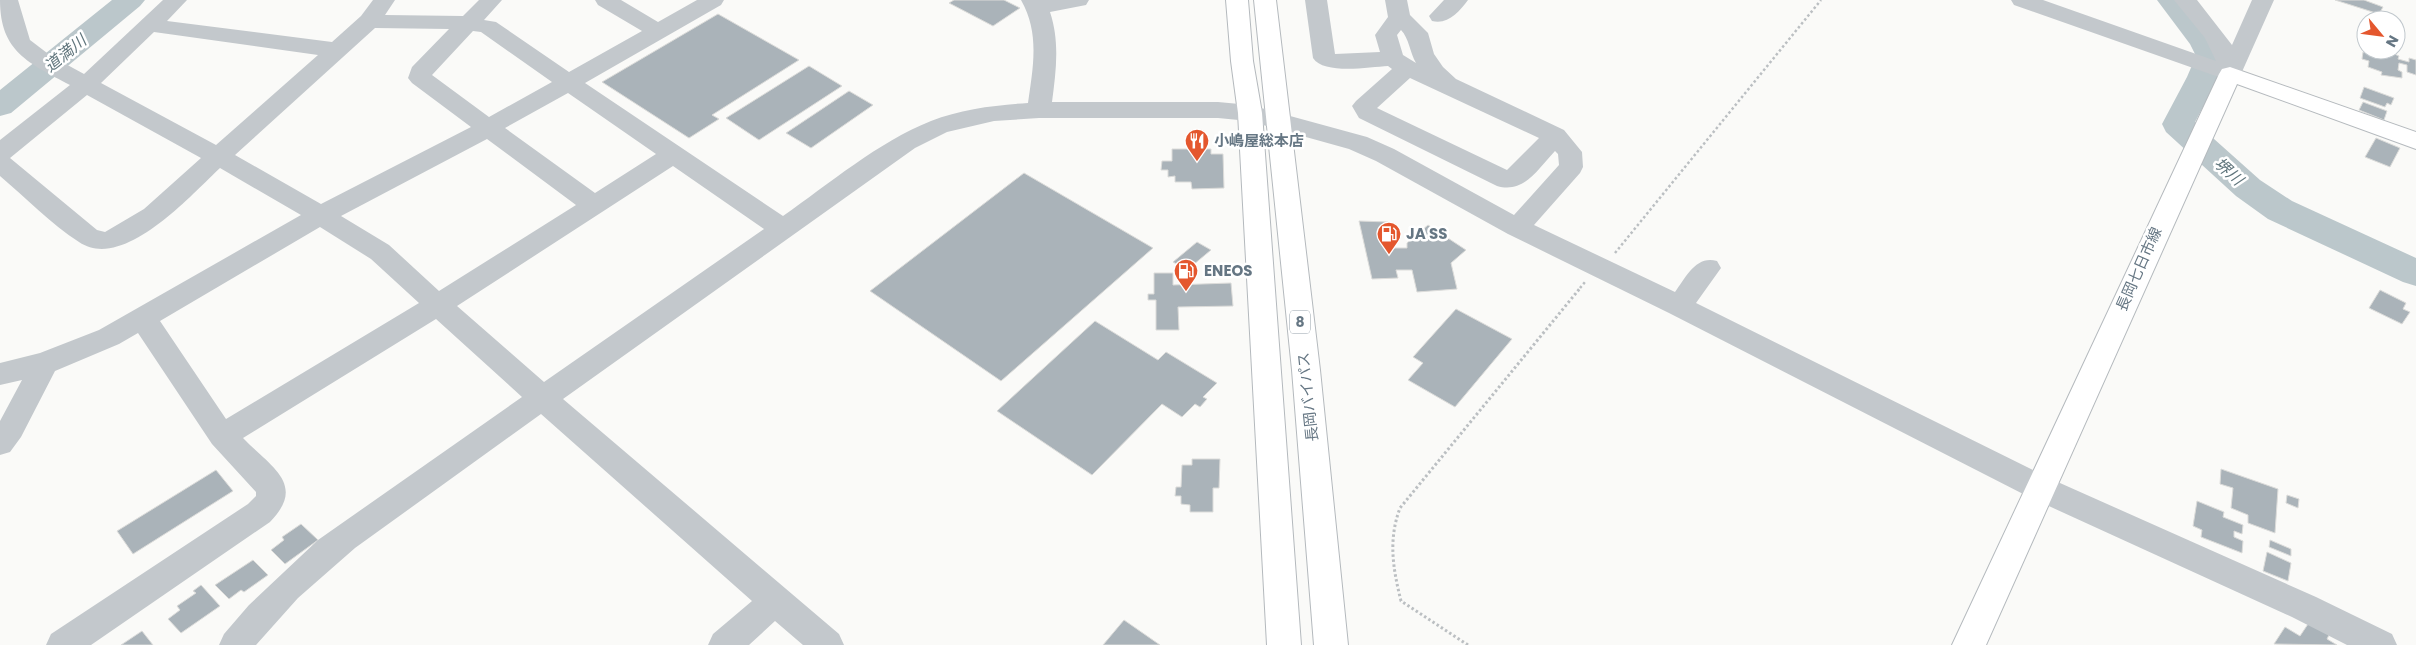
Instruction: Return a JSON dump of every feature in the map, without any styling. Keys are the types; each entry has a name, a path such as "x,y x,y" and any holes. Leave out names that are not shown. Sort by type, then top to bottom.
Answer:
{"main road":[{"path":"1237,0 1242,61 1250,113 1284,645"},
{"name":"長岡バイパス","path":"1265,0 1306,370 1331,645"},
{"path":"2230,74 2416,141"},
{"name":"長岡七日市線","path":"1969,645 2188,162 2230,74"}],"street":[{"path":"7,0 20,43 42,61 218,157 380,252 775,601 828,645"},
{"path":"0,153 81,81 150,25 176,0"},
{"path":"0,163 89,237 105,241 116,239 135,228 218,157 369,21 384,0"},
{"path":"491,0 420,72 420,78 594,205"},
{"path":"606,0 658,32"},
{"path":"0,374 45,363 110,337 320,216 488,128 713,0"},
{"path":"1039,110 1046,44 1044,26 1035,4 1078,0"},
{"path":"1316,0 1324,58 1329,61 1400,64 1451,86 1555,136 1570,152 1571,167 1517,228"},
{"path":"1440,16 1458,0"},
{"path":"2022,0 2230,74"},
{"path":"2185,0 2223,48 2229,63 2230,74"},
{"path":"2230,74 2263,0"},
{"path":"1400,64 1386,35 1397,8 1417,33 1419,48 1434,72 1451,86"},
{"path":"369,21 467,23 488,27 783,229"},
{"path":"150,25 336,50"},
{"path":"1400,64 1364,106 1366,113 1506,180 1512,180 1555,136"},
{"path":"236,645 264,610 305,570 344,538 906,142 940,126 994,113 1039,110 1218,110 1250,113 1277,120 1358,143 1386,155 1517,228 1679,306 2040,488 2304,607 2380,645"},
{"path":"222,436 439,304 674,154"},
{"path":"1679,306 1708,268"},
{"path":"63,645 259,513 271,501 272,488 222,436 143,318"},
{"path":"0,443 11,429 45,363"},
{"path":"725,645 775,601"}],"path":[{"path":"1468,645 1401,601 1393,571 1392,533 1400,508 1588,278 1602,269 1821,0"}],"building":[{"path":"954,0 1004,0 1020,8 993,26 949,3"},
{"path":"2335,0 2364,0 2383,7 2381,10 2366,10"},
{"path":"718,14 799,60 712,115 719,119 689,138 602,82"},
{"path":"2409,58 2416,60 2416,75 2407,72 2407,65 2399,63 2398,70 2402,72 2402,78 2381,75 2382,72 2368,67 2369,61 2366,60 2402,60 2409,62"},
{"path":"809,66 842,86 759,140 726,118"},
{"path":"2364,87 2394,98 2391,105 2387,103 2385,107 2360,98"},
{"path":"849,91 873,105 811,148 786,133"},
{"path":"2363,102 2387,111 2384,120 2359,110"},
{"path":"2376,138 2400,148 2390,167 2365,157"},
{"path":"1172,149 1211,149 1211,154 1223,154 1224,188 1192,189 1191,182 1175,182 1175,176 1168,177 1168,170 1161,170 1162,161 1172,161"},
{"path":"1024,173 1153,248 1001,381 870,291"},
{"path":"1359,221 1388,222 1392,248 1407,248 1407,243 1428,225 1466,250 1451,263 1457,289 1417,292 1412,270 1396,270 1398,278 1372,279"},
{"path":"1197,242 1211,250 1187,270 1173,262"},
{"path":"1154,273 1173,273 1173,285 1231,283 1233,306 1178,307 1179,330 1156,330 1156,300 1148,300 1148,294 1154,294"},
{"path":"2380,290 2406,303 2403,309 2410,312 2402,324 2369,308"},
{"path":"1456,309 1512,339 1455,407 1408,380 1423,363 1413,357"},
{"path":"1095,321 1158,360 1166,352 1217,383 1203,397 1207,399 1200,407 1195,404 1182,417 1162,404 1092,475 997,411"},
{"path":"1192,459 1220,459 1219,488 1213,488 1213,512 1190,512 1190,505 1181,504 1181,496 1175,496 1176,487 1181,487 1182,465 1192,465"},
{"path":"2221,469 2278,489 2275,533 2248,523 2248,515 2231,508 2233,488 2220,484"},
{"path":"216,470 233,491 133,554 117,531"},
{"path":"2287,495 2299,499 2298,508 2286,503"},
{"path":"2197,501 2224,512 2223,517 2243,525 2242,534 2234,531 2234,537 2243,541 2242,553 2201,537 2202,530 2193,526"},
{"path":"301,524 318,540 285,564 271,550 284,540 282,537"},
{"path":"2270,540 2291,549 2291,556 2269,547"},
{"path":"2267,552 2291,563 2288,581 2263,571"},
{"path":"253,560 268,575 244,592 241,590 229,599 215,585"},
{"path":"201,585 220,606 181,633 168,619 180,610 177,606 196,593 193,591"},
{"path":"1124,620 1160,645 1103,645"},
{"path":"2308,624 2330,633 2327,639 2337,645 2274,644 2285,627 2300,636"},
{"path":"142,631 153,645 121,645"}],"waterway":[{"name":"道満川","path":"0,106 130,0"},
{"name":"堺川","path":"2172,0 2205,42 2211,56 2203,77 2178,124 2248,188 2280,210 2416,273"}],"place":[{"name":"小嶋屋総本店","path":"1197,162"},
{"name":"JA SS","path":"1389,255"},
{"name":"ENEOS","path":"1186,292"}]}
